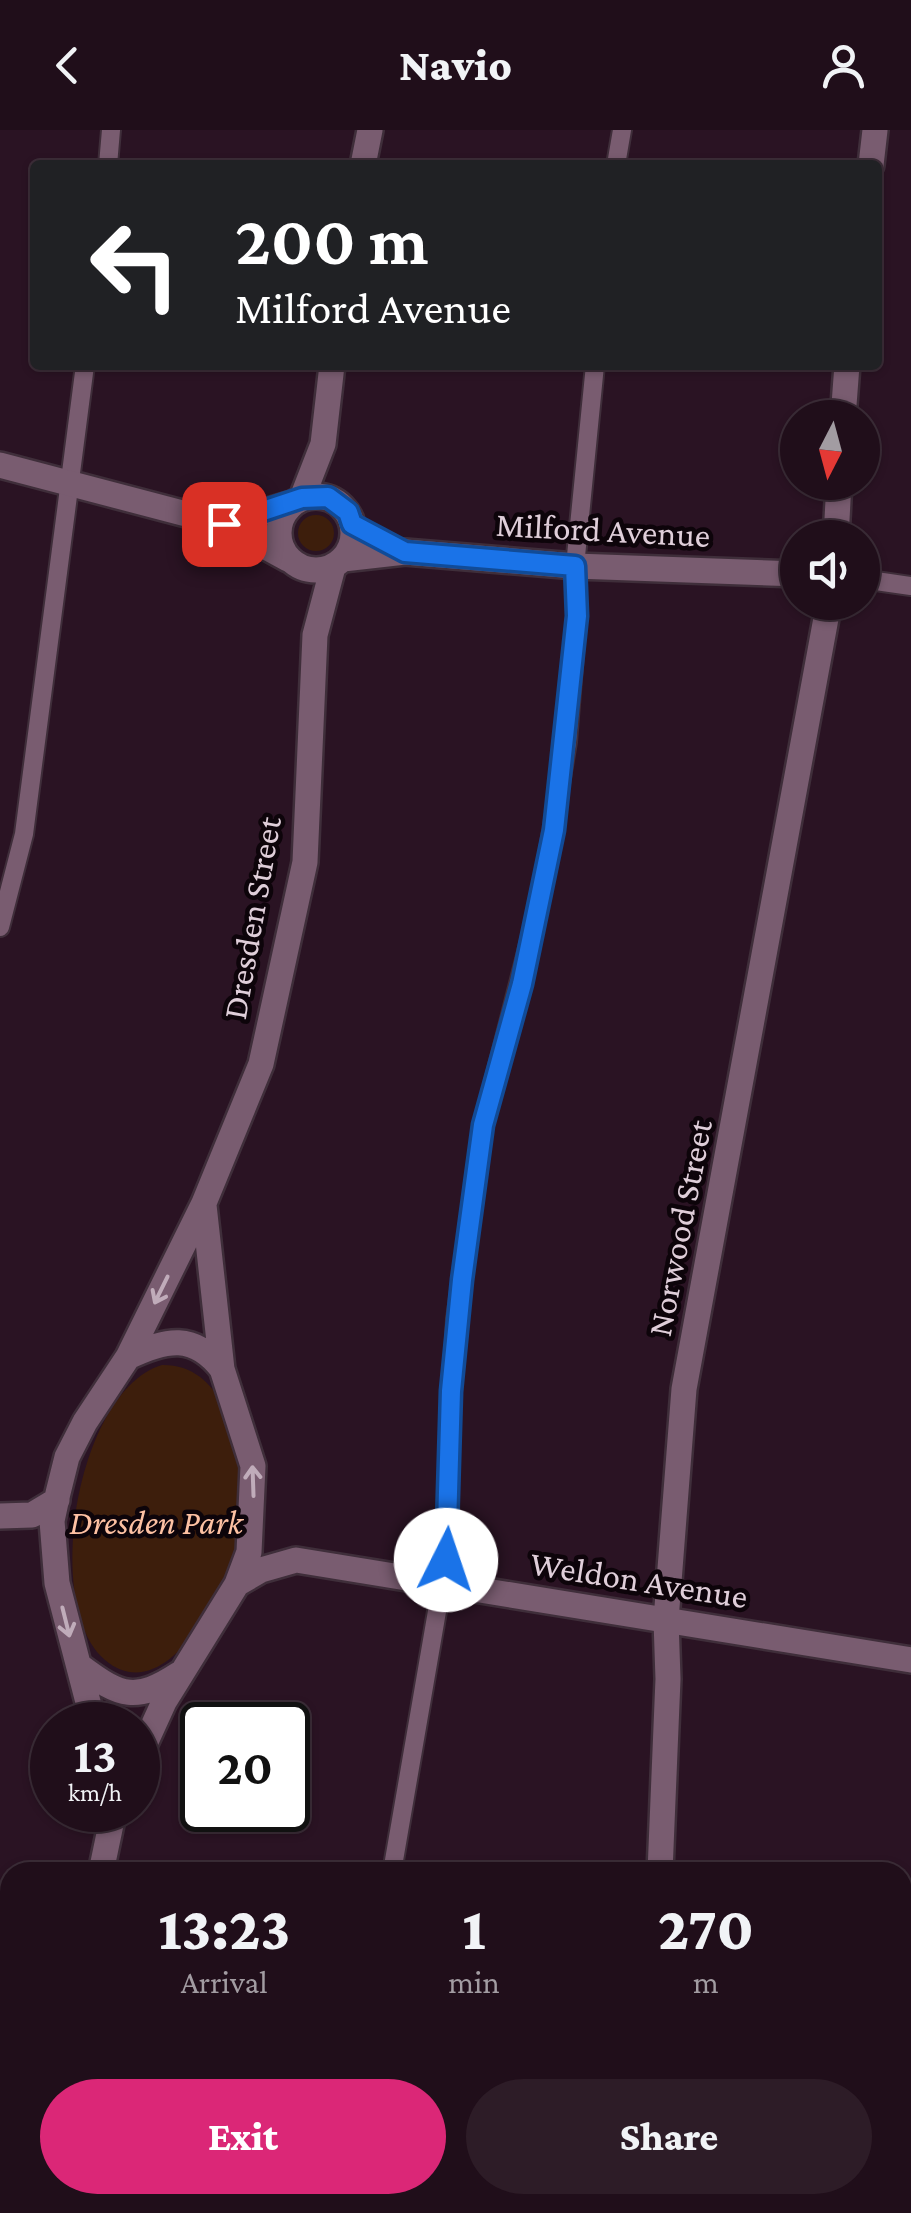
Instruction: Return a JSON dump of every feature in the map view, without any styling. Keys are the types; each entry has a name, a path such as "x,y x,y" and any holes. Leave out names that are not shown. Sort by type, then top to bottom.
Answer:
{"street":[{"path":"363,160 370,130"},
{"path":"872,160 875,130"},
{"path":"293,563 278,537 279,525 297,501 323,444 331,370"},
{"path":"844,400 847,370"},
{"path":"0,464 224,524 310,570 338,563 352,542 323,444"},
{"path":"224,524 297,501 328,497 345,514"},
{"name":"Milford Avenue","path":"345,514 405,552"},
{"name":"Milford Avenue","path":"338,563 405,552 575,566 780,573"},
{"name":"Dresden Street","path":"293,563 315,635"},
{"name":"Dresden Street","path":"89,1702 67,1626 52,1521 67,1457 128,1357 204,1203 261,1064 305,862 315,635 338,563"},
{"name":"Norwood Street","path":"660,1862 668,1679 666,1620 684,1389 826,620"},
{"name":"Dresden Street","path":"160,1716 182,1672 238,1584 250,1552 253,1520 253,1466 222,1369 204,1203"},
{"path":"128,1357 175,1340 209,1352 222,1369"},
{"path":"4,1517 32,1515 57,1500"},
{"path":"4,1517 54,1554"},
{"path":"253,1520 266,1539 296,1560"},
{"name":"Weldon Avenue","path":"238,1584 261,1570 296,1560 911,1660"},
{"path":"82,1667 107,1686 128,1694 150,1693 182,1672"},
{"path":"103,1862 107,1832"}],"lane":[{"path":"108,160 111,130"},
{"path":"617,160 622,130"},
{"path":"0,927 24,834 84,370"},
{"path":"394,1862 450,1536 455,1337 483,1125 522,984 554,830 576,634 575,566 595,370"},
{"path":"880,582 911,586"}],"green space":[{"path":"316,515 329,520 334,533 329,546 316,551 303,546 298,533 303,520"},
{"name":"Dresden Park","path":"162,1365 189,1370 210,1386 224,1408 239,1467 239,1527 218,1595 188,1642 169,1660 148,1671 127,1672 105,1660 86,1633 75,1595 72,1550 78,1502 90,1455 108,1414 133,1383"}],"route":[{"path":"224,524 302,498 328,497 348,512 352,524 405,552 575,566 577,616 567,742 554,830 522,984 483,1125 456,1320 446,1560"}]}
